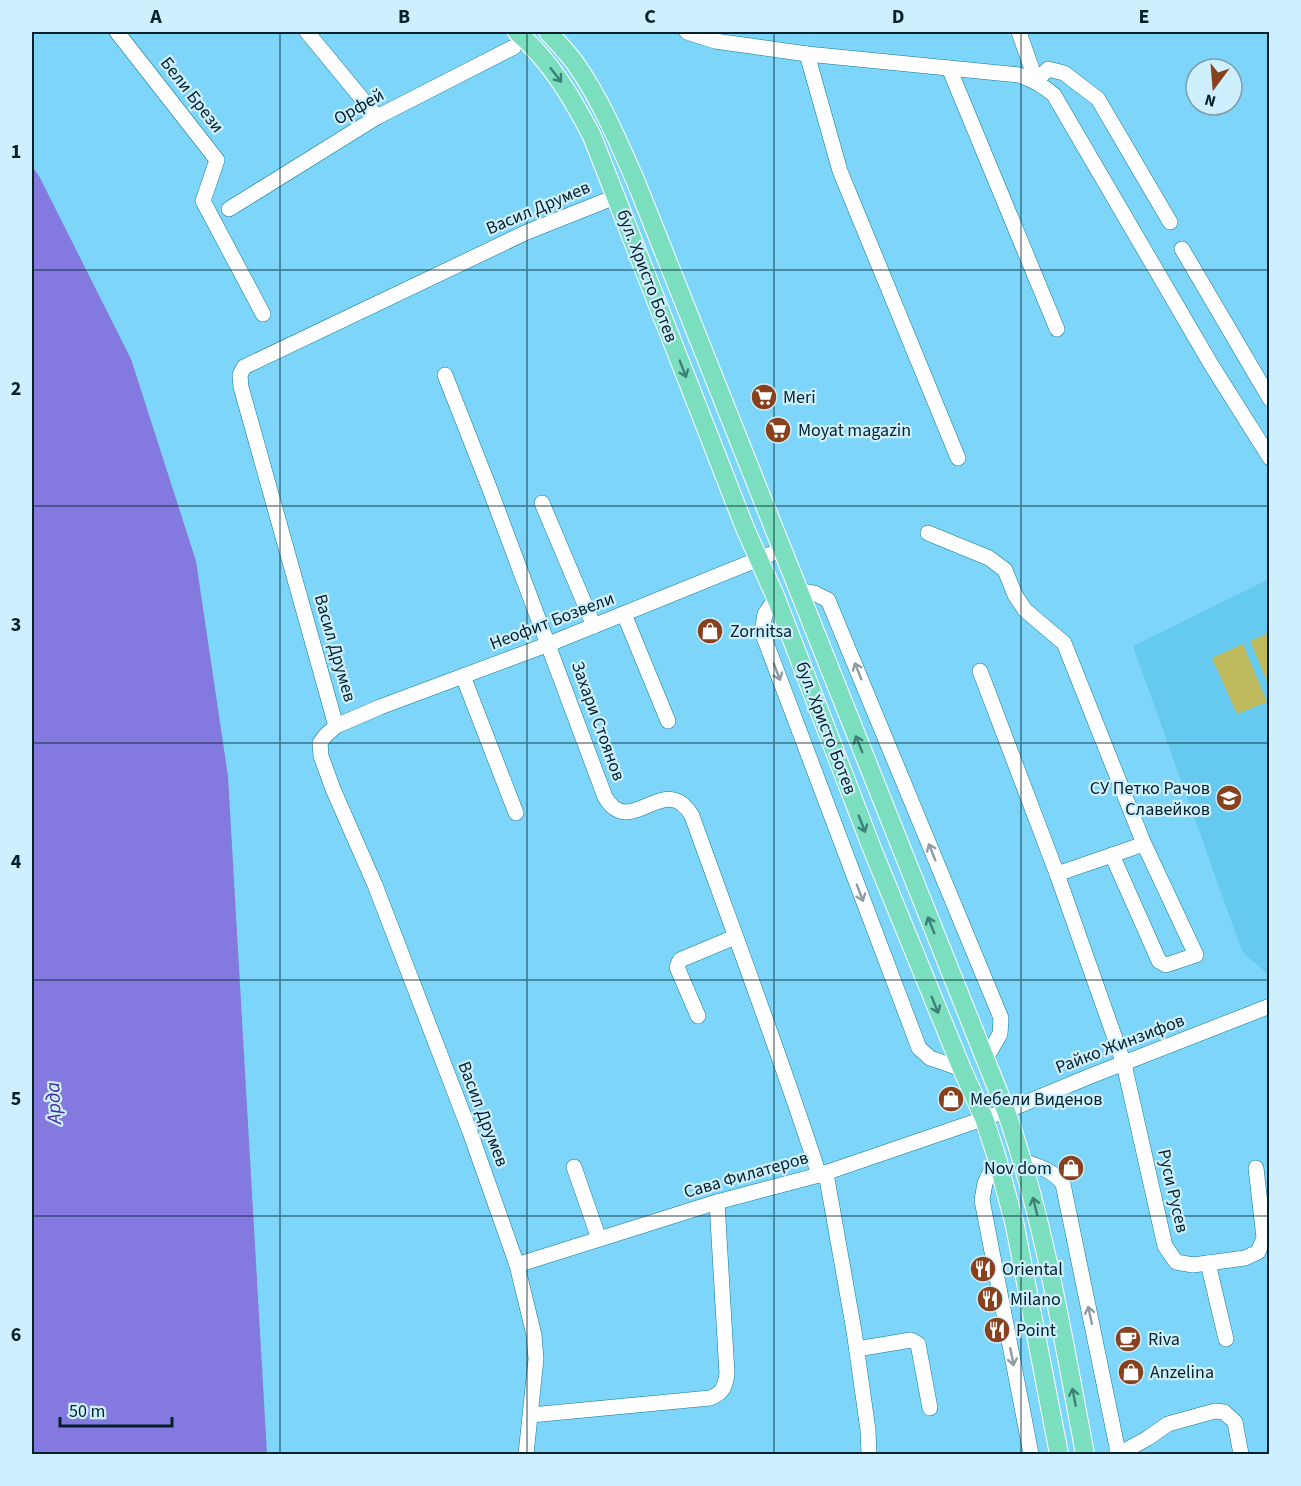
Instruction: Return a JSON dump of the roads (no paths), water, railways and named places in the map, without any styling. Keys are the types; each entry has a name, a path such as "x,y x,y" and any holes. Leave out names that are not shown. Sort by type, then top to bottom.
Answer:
{"main road":[{"name":"бул. Христо Ботев","path":"548,32 574,60 609,120 636,182 1006,1111 1023,1161 1044,1244 1085,1455"},
{"name":"бул. Христо Ботев","path":"515,39 529,41 567,90 592,136 758,559 776,598 873,851 984,1118 1015,1226 1059,1455"}],"street":[{"name":"Бели Брези","path":"117,32 218,160 203,201 263,314"},
{"path":"307,32 377,117"},
{"path":"687,32 715,41 807,54 1019,75 1041,85 1054,95 1212,366 1269,458"},
{"path":"1018,32 1041,85"},
{"name":"Орфей","path":"228,209 377,117 515,39"},
{"path":"807,54 840,171 958,458"},
{"path":"949,68 1057,329"},
{"path":"1041,85 1048,69 1064,73 1098,99 1170,222"},
{"name":"Васил Друмев","path":"526,1455 536,1359 534,1335 517,1265 470,1132 375,885 321,756 320,743 336,726 240,375 244,367 527,232 615,197"},
{"path":"1182,249 1269,399"},
{"name":"Захари Стоянов","path":"445,375 549,644 605,797 619,812 629,812 669,799 677,800 686,806 692,816 823,1174 857,1349 868,1430 868,1455"},
{"path":"542,503 594,626"},
{"path":"928,533 989,558 1005,570 1015,595 1025,610 1064,643 1144,844 1196,955 1166,965 1159,961 1112,855"},
{"name":"Неофит Бозвели","path":"336,726 380,706 549,644 781,550"},
{"path":"798,590 814,593 828,600 1001,1018 1000,1034 985,1060"},
{"path":"776,598 765,614 762,632 919,1048 930,1058 962,1069"},
{"path":"624,614 668,721"},
{"path":"980,671 1057,874 1124,1064"},
{"path":"463,676 516,813"},
{"path":"1057,874 1144,844"},
{"path":"698,1016 678,967 680,960 735,937"},
{"name":"Райко Жинзифов","path":"984,1118 1269,1006"},
{"name":"Руси Русев","path":"1124,1064 1165,1246 1169,1255 1176,1262 1192,1265 1245,1258 1258,1252 1264,1238 1256,1168"},
{"name":"Сава Филатеров","path":"517,1265 717,1202 823,1174 984,1118"},
{"path":"997,1158 985,1183 982,1200 1031,1455"},
{"path":"1023,1161 1047,1169 1057,1175 1064,1184 1118,1455 1168,1424 1215,1411 1224,1412 1235,1422 1241,1455"},
{"path":"574,1167 599,1239"},
{"path":"531,1415 710,1398 718,1395 723,1389 726,1374 717,1202"},
{"path":"1208,1263 1226,1339"},
{"path":"857,1349 911,1340 918,1344 930,1408"}],"water":[{"name":"Арда","path":"32,166 131,359 196,561 228,776 267,1454 32,1454"}],"place":[{"name":"Meri","path":"764,397"},
{"name":"Moyat magazin","path":"778,430"},
{"name":"Zornitsa","path":"710,631"},
{"name":"СУ Петко Рачов Славейков","path":"1229,798"},
{"name":"Мебели Виденов","path":"951,1099"},
{"name":"Nov dom","path":"1071,1168"},
{"name":"Oriental","path":"983,1269"},
{"name":"Milano","path":"990,1299"},
{"name":"Point","path":"997,1330"},
{"name":"Riva","path":"1128,1339"},
{"name":"Anzelina","path":"1131,1372"}]}
